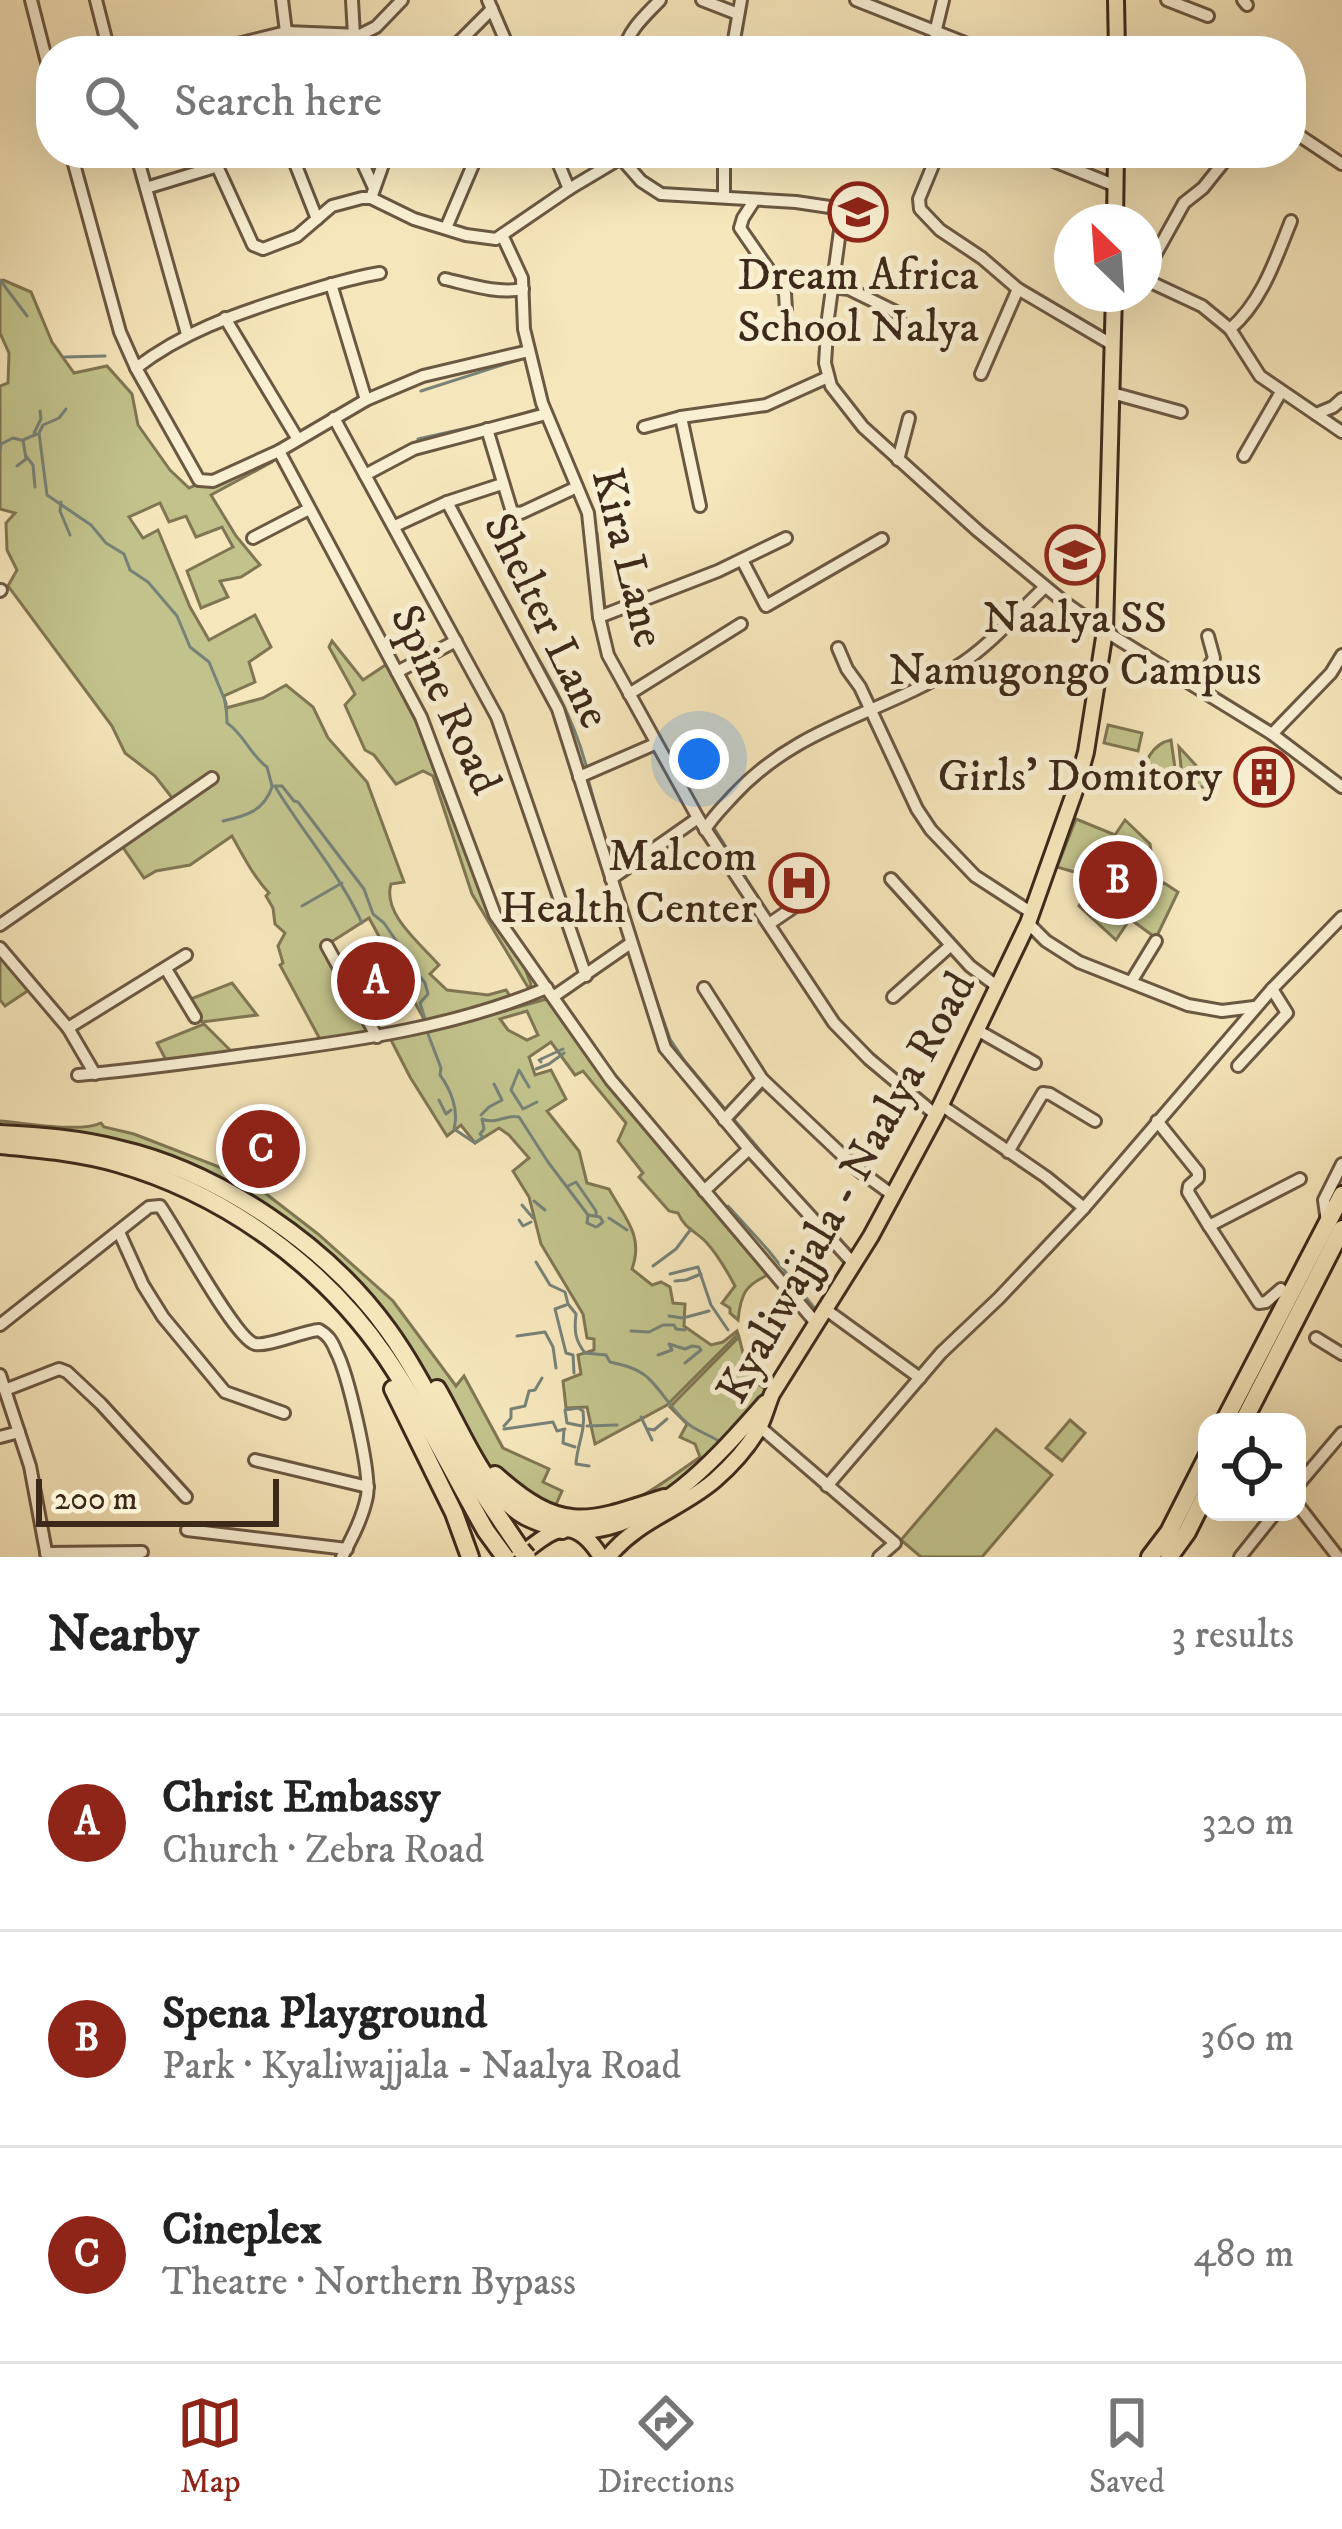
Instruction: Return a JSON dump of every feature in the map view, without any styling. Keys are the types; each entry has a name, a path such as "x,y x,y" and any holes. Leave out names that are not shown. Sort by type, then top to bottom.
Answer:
{"highway":[{"path":"0,1134 53,1136 156,1160 219,1187 307,1246 365,1302 486,1531 519,1556"},
{"path":"0,1145 56,1150 116,1163 174,1185 244,1220 302,1262 394,1354 519,1556"},
{"path":"1247,1413 1335,1227 1342,1195"},
{"path":"1229,1413 1335,1227"},
{"path":"394,1354 423,1365 469,1449 502,1496 523,1515 562,1530"},
{"path":"394,1354 391,1386 463,1537 467,1557"},
{"path":"469,1449 518,1496 549,1514 609,1516 663,1505"},
{"path":"1150,1557 1198,1475"},
{"path":"1169,1557 1198,1509"}],"main road":[{"path":"1116,0 1117,36"},
{"path":"1116,168 1116,204"},
{"name":"Kyaliwajjala - Naalya Road","path":"663,1505 713,1482 760,1427 769,1400 939,1110 1030,918 1086,752 1106,631 1114,312"},
{"path":"581,1531 604,1557 711,1464 769,1400"},
{"path":"519,1556 553,1532 606,1529 663,1505"}],"street":[{"path":"31,0 40,36"},
{"path":"96,0 105,36"},
{"path":"282,0 286,32"},
{"path":"352,0 354,36"},
{"path":"276,36 286,32 354,36 376,27 402,0"},
{"path":"630,36 660,0"},
{"path":"702,0 738,14"},
{"path":"734,36 741,0"},
{"path":"856,0 943,36"},
{"path":"935,33 943,0"},
{"path":"1167,0 1208,16"},
{"path":"463,36 490,4 504,36"},
{"path":"314,32 315,36"},
{"path":"1306,140 1342,164"},
{"path":"75,168 120,332 199,480 214,480 279,451 366,400 423,376 529,351"},
{"path":"140,168 187,334"},
{"path":"146,188 212,168"},
{"path":"216,168 256,248 297,236 340,203 373,193"},
{"path":"297,168 317,218"},
{"path":"364,168 373,193 414,219 484,239 496,239 604,168"},
{"path":"373,193 382,168"},
{"path":"446,228 472,168"},
{"path":"560,168 569,189"},
{"path":"629,168 661,194 843,209 825,363 837,395 863,427 1045,587 1106,631 1272,734 1342,787"},
{"path":"724,168 724,197"},
{"path":"932,168 920,208 940,230 1018,289 1113,345"},
{"path":"1071,168 1116,186"},
{"path":"1162,244 1184,203 1219,168"},
{"path":"754,201 740,228 786,295 786,310"},
{"path":"1230,328 1265,283 1291,221"},
{"name":"Kira Lane","path":"502,235 523,283 522,314 546,414 590,521 608,655 705,830 851,1043 939,1110 1008,1152 1084,1208"},
{"path":"136,368 187,334 225,318 380,273"},
{"path":"445,278 508,292 523,283"},
{"path":"331,284 366,400"},
{"path":"832,286 849,289 900,314"},
{"path":"1162,286 1202,306 1230,328 1260,376 1342,432"},
{"path":"981,374 1018,289"},
{"path":"225,318 297,438"},
{"path":"644,427 766,405 828,377"},
{"path":"1244,456 1281,392"},
{"path":"1112,393 1181,412"},
{"path":"1316,414 1342,399"},
{"path":"365,476 414,449 546,414"},
{"path":"681,417 700,506"},
{"path":"334,418 497,717 584,972"},
{"path":"898,460 909,418"},
{"path":"487,429 512,512 518,514 578,487"},
{"name":"Spine Road","path":"279,451 437,754 496,915 611,1080 744,1235 820,1316 920,1378"},
{"path":"395,526 502,484"},
{"name":"Shelter Lane","path":"447,502 558,709 584,775 611,879 665,1048 851,1261"},
{"path":"253,538 309,509"},
{"path":"603,616 786,538"},
{"path":"742,560 766,606 883,539"},
{"path":"705,830 768,762 813,734 968,659 1045,587"},
{"path":"631,692 741,624"},
{"path":"1197,686 1214,658 1208,635"},
{"path":"397,672 456,641"},
{"path":"838,648 931,830 975,876 1030,918 1046,941 1079,962 1207,1010 1233,1012 1257,1006"},
{"path":"1272,734 1342,656"},
{"path":"584,775 655,744"},
{"path":"0,925 212,778"},
{"path":"611,879 698,818"},
{"path":"892,878 950,946 998,986"},
{"path":"769,924 815,892"},
{"path":"827,1486 940,1353 1084,1208 1272,989 1342,917"},
{"path":"1132,982 1156,941"},
{"path":"78,1075 452,1022 550,992 632,943"},
{"path":"327,946 377,1036"},
{"path":"893,997 950,946"},
{"path":"0,948 68,1028 95,1074"},
{"path":"68,1028 186,955"},
{"path":"166,969 195,1017"},
{"path":"704,988 762,1079 857,1168 891,1193"},
{"path":"1238,1066 1287,1013 1272,989"},
{"path":"977,1030 1035,1063"},
{"path":"728,1116 762,1079"},
{"path":"1008,1152 1043,1093 1095,1121"},
{"path":"1157,1121 1198,1172 1188,1192 1259,1303 1281,1289"},
{"path":"704,1191 749,1149"},
{"path":"1335,1227 1324,1200 1342,1164"},
{"path":"1209,1226 1300,1178"},
{"path":"0,1325 149,1207 160,1205 218,1300 250,1341 261,1344 312,1330 325,1332 342,1364 368,1487 345,1553 188,1530"},
{"path":"119,1232 163,1317 225,1392 284,1413"},
{"path":"1316,1338 1342,1354"},
{"path":"5,1390 59,1369 67,1372 186,1497"},
{"path":"0,1375 30,1466 46,1555 142,1552"},
{"path":"760,1427 895,1543 879,1557"},
{"path":"0,1437 19,1432"},
{"path":"1306,1475 1342,1433"},
{"path":"255,1460 368,1487"},
{"path":"1306,1516 1338,1557"},
{"path":"1240,1557 1269,1521"}],"green space":[{"path":"3,280 31,292 52,342 74,373 107,366 132,394 138,425 189,488 278,448 272,462 211,495 260,565 241,577 220,581 228,597 201,608 187,571 233,547 222,527 196,537 186,516 169,522 160,503 129,517 143,538 158,530 209,640 255,615 271,647 249,662 255,682 224,696 226,708 263,698 286,685 313,707 328,738 367,782 404,882 391,884 392,906 439,965 430,974 447,990 488,995 506,990 512,999 426,1023 369,918 328,944 372,1031 322,1043 280,965 278,946 285,933 275,924 269,893 232,836 190,865 144,878 118,840 173,799 155,776 125,753 112,726 8,586 17,570 7,550 6,523 15,513 0,509 0,386 8,383 9,353 0,333"},
{"path":"332,641 363,680 387,664 440,770 487,908 524,966 529,989 472,894 433,776 423,771 396,784 365,750 345,705 355,694 329,647"},
{"path":"1108,725 1142,733 1138,751 1104,743"},
{"path":"1171,740 1178,789 1152,790 1140,780 1144,767 1154,750"},
{"path":"1179,747 1216,787 1183,787"},
{"path":"1076,819 1115,835 1125,820 1150,844 1151,851 1135,875 1155,891 1164,883 1178,892 1156,938 1130,919 1116,940 1079,906 1095,878 1057,867"},
{"path":"0,954 29,990 5,1006 0,1000"},
{"path":"232,983 257,1015 202,1022 188,1000"},
{"path":"550,998 770,1274 746,1291 738,1320 722,1303 735,1286 718,1258 639,1177 643,1173 618,1141 626,1123 583,1071 575,1075 551,1042 529,1057 535,1075 551,1070 566,1099 547,1111 579,1151 587,1183 609,1189 631,1228 636,1247 632,1269 652,1285 661,1282 670,1287 673,1303 685,1304 684,1326 711,1345 738,1334 667,1405 595,1444 587,1407 566,1408 563,1381 581,1374 578,1355 594,1350 594,1339 587,1338 583,1314 541,1244 529,1197 513,1171 529,1158 499,1128 475,1143 461,1125 447,1136 390,1038 449,1027","holes":["527,1011 538,1035 527,1040 508,1030 500,1019"]},
{"path":"204,1024 233,1053 166,1060 157,1043"},
{"path":"0,1121 66,1127 101,1123 222,1168 265,1193 393,1301 456,1386 464,1376 503,1448 549,1469 543,1482 562,1491 554,1509 582,1515 613,1509 644,1495 700,1457 695,1444 680,1437 687,1424 670,1407 739,1337 749,1377 769,1392 715,1462 662,1500 582,1538 527,1522 503,1504 470,1460 401,1336 340,1267 306,1237 269,1209 188,1164 88,1134 0,1126"},
{"path":"1070,1420 1085,1433 1062,1461 1046,1448"},
{"path":"996,1429 1052,1475 982,1557 921,1557 901,1540"}],"waterway":[{"path":"0,280 27,316"},
{"path":"65,357 105,356"},
{"path":"421,391 524,358"},
{"path":"418,439 541,408"},
{"path":"66,409 39,433 47,495 124,554 130,570 148,582 177,616 190,647 209,662 226,703 227,723 267,767 272,786 282,786 298,802 364,889 373,914 397,942 404,972 415,970 425,983 428,994 420,1003 426,1022"},
{"path":"34,433 40,411"},
{"path":"494,431 502,462"},
{"path":"17,466 26,459 23,440 37,434"},
{"path":"0,451 1,444 21,440"},
{"path":"26,456 33,465 35,487"},
{"path":"230,468 248,459"},
{"path":"61,502 70,535"},
{"path":"456,504 487,565"},
{"path":"597,533 605,609"},
{"path":"520,627 567,713 587,769"},
{"path":"662,743 680,773"},
{"path":"588,779 608,850"},
{"path":"223,821 253,811 272,787"},
{"path":"276,788 362,923"},
{"path":"714,828 760,900"},
{"path":"302,906 342,883"},
{"path":"613,949 625,939"},
{"path":"643,962 670,1039 725,1109"},
{"path":"837,1019 886,1067"},
{"path":"428,1034 453,1100 454,1129 475,1143 483,1137 482,1119 519,1117 588,1215 587,1223 596,1227"},
{"path":"541,1062 563,1049"},
{"path":"536,1069 564,1053"},
{"path":"529,1087 519,1070 511,1090 523,1109 537,1102"},
{"path":"481,1115 502,1100 494,1084"},
{"path":"734,1119 762,1090"},
{"path":"439,1100 446,1114 451,1110"},
{"path":"731,1116 787,1182"},
{"path":"568,1186 576,1182 596,1216"},
{"path":"534,1201 545,1210"},
{"path":"522,1205 533,1218"},
{"path":"728,1206 816,1310 821,1301"},
{"path":"857,1271 891,1213"},
{"path":"588,1215 600,1217 603,1222 598,1226"},
{"path":"609,1218 627,1230"},
{"path":"519,1220 523,1226 531,1222"},
{"path":"653,1266 676,1249 691,1229"},
{"path":"536,1262 550,1285 565,1292 585,1353 606,1355 610,1362 643,1374 686,1422 720,1442"},
{"path":"670,1274 698,1267 711,1305 728,1330"},
{"path":"675,1281 701,1274"},
{"path":"823,1298 832,1285"},
{"path":"566,1305 555,1309 566,1353 573,1355 574,1373"},
{"path":"669,1316 683,1318 709,1311"},
{"path":"631,1331 649,1332 663,1325 685,1330"},
{"path":"517,1336 545,1332 556,1368"},
{"path":"658,1355 672,1350 669,1344 699,1347 685,1363"},
{"path":"504,1426 511,1409 525,1406 529,1391 542,1378"},
{"path":"582,1426 567,1423 565,1410 583,1411 583,1425 576,1464 589,1466"},
{"path":"641,1417 652,1440"},
{"path":"649,1429 667,1419"},
{"path":"504,1429 553,1422 557,1431 565,1429"},
{"path":"587,1426 617,1425"},
{"path":"564,1430 563,1443 575,1447"}],"place":[{"name":"Dream Africa School Nalya","path":"858,212"},
{"name":"Naalya SS Namugongo Campus","path":"1075,555"},
{"name":"Girls' Domitory","path":"1264,777"},
{"name":"Spena Playground","path":"1118,880"},
{"name":"Malcom Health Center","path":"799,883"},
{"name":"Christ Embassy","path":"376,981"},
{"name":"Cineplex","path":"261,1149"}]}
